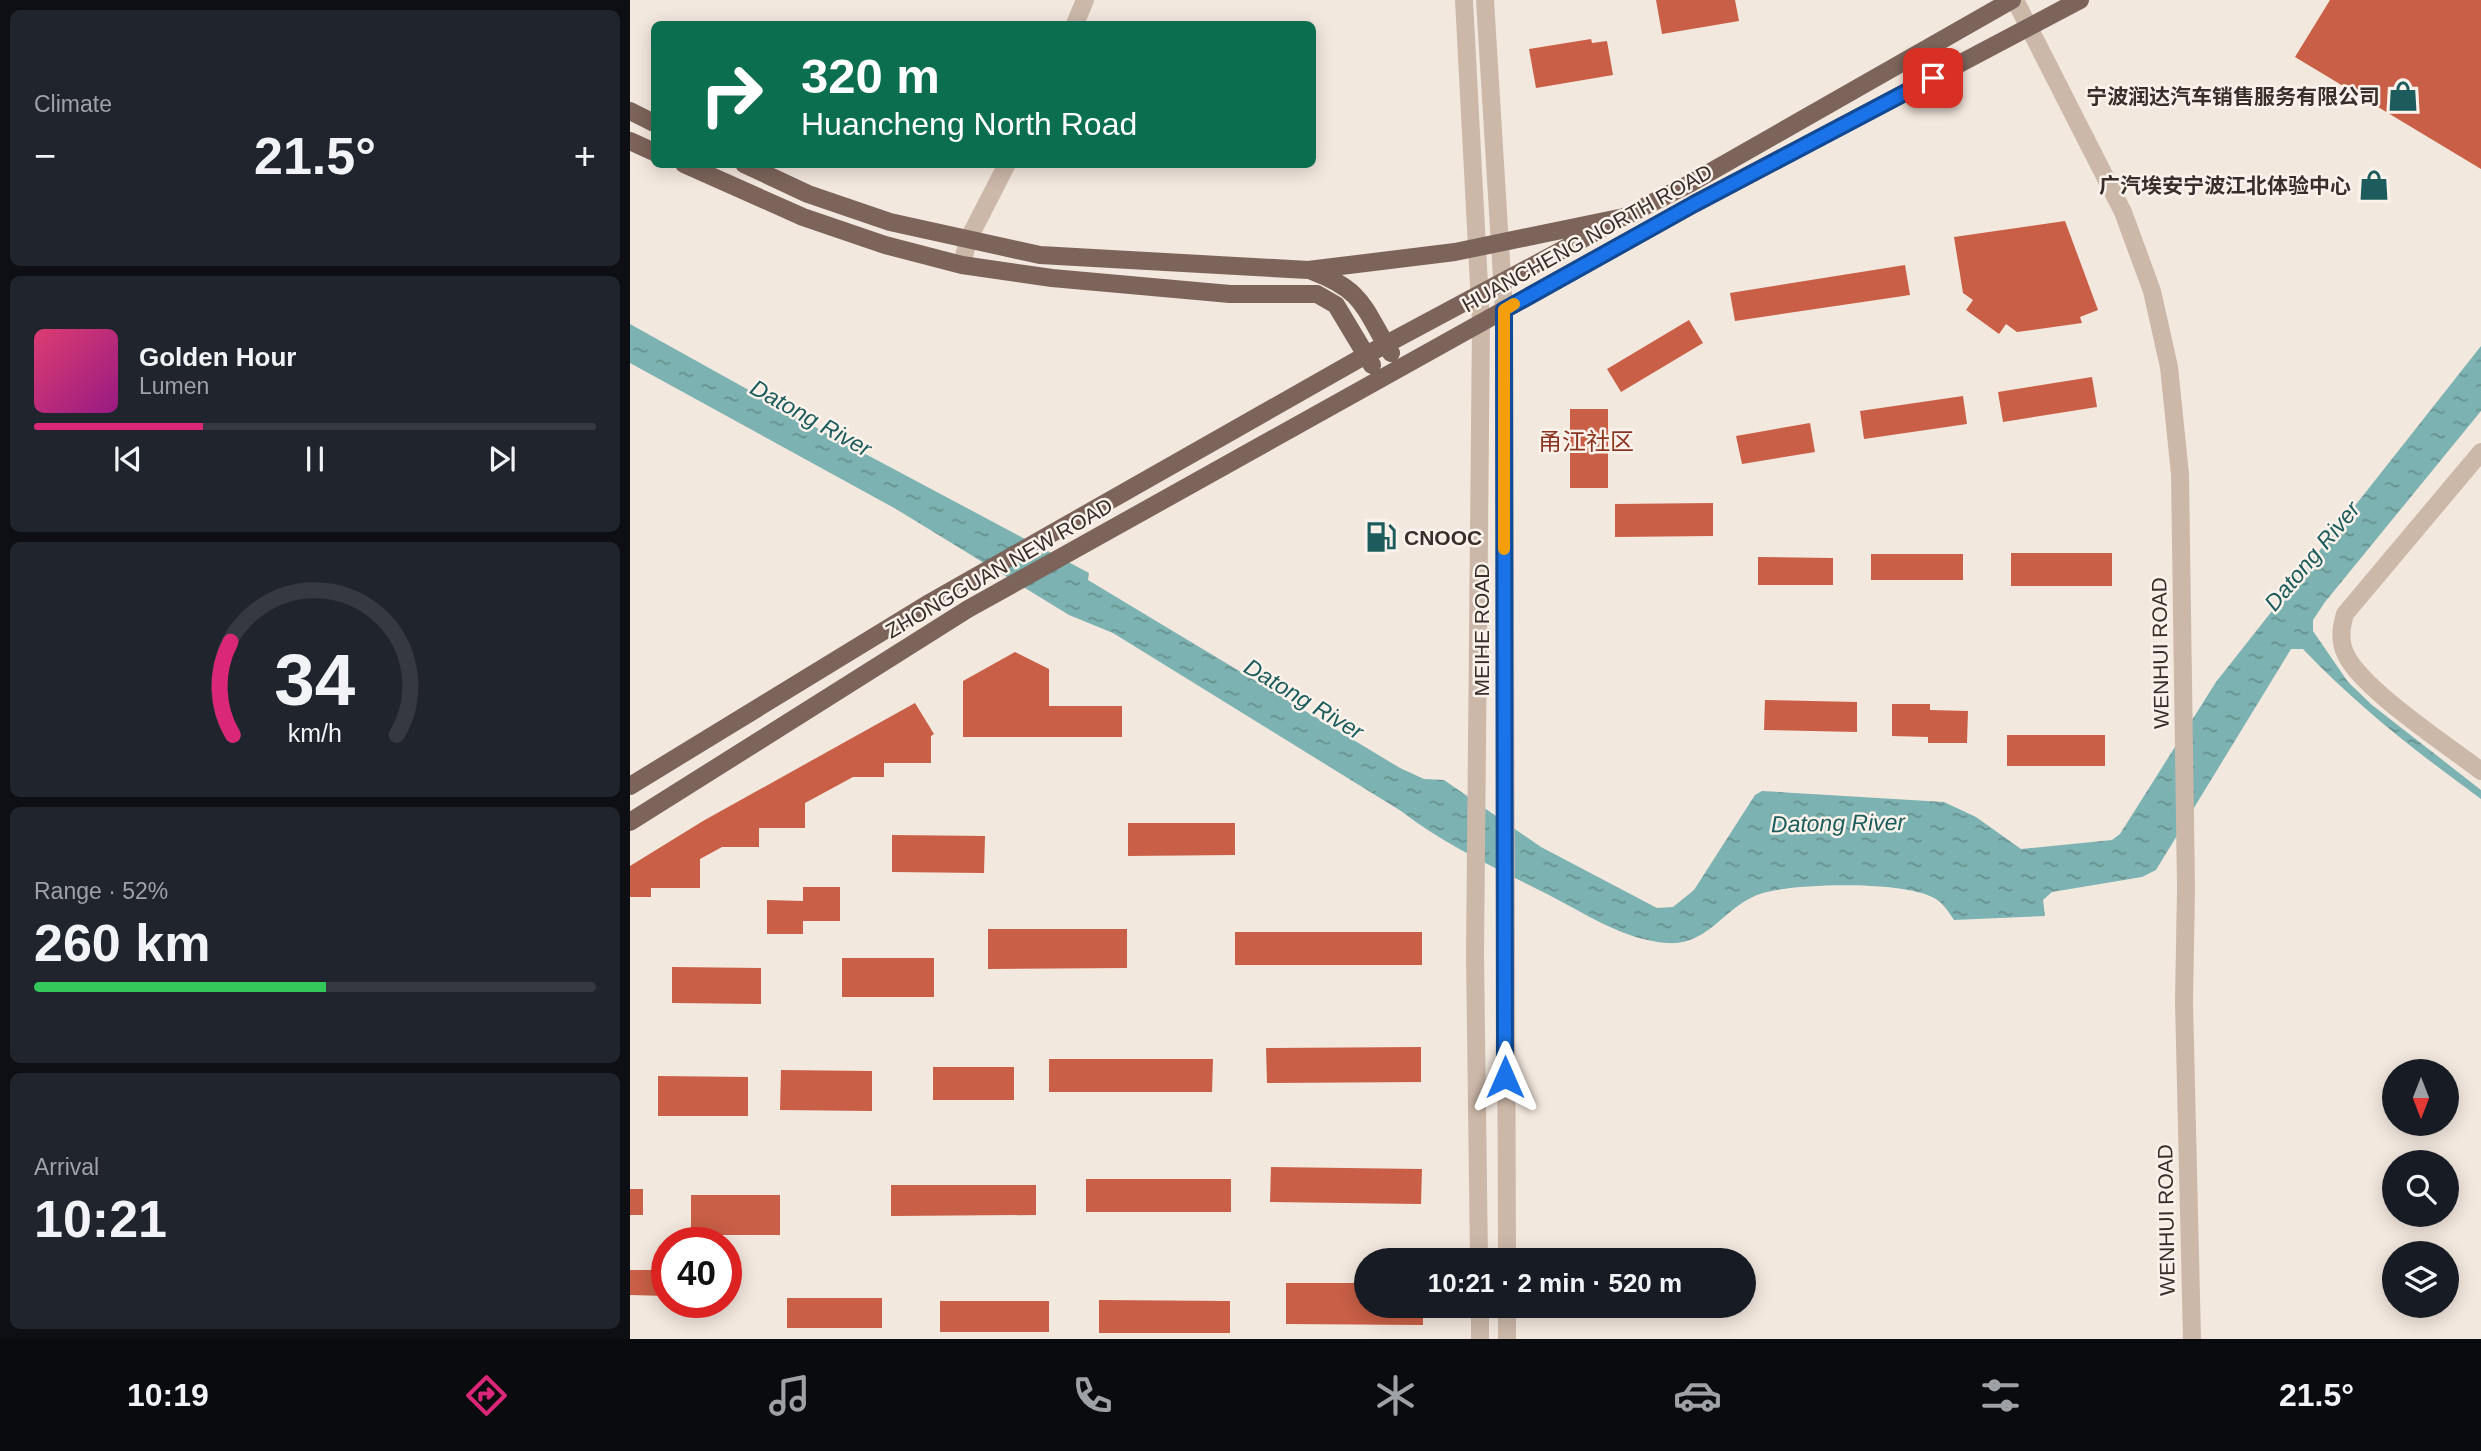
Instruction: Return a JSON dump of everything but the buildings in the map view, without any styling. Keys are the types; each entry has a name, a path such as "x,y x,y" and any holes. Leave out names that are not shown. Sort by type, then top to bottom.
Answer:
{"main road":[{"name":"HUANCHENG NORTH ROAD","path":"1366,355 1691,183 2014,0"},
{"name":"HUANCHENG NORTH ROAD","path":"1308,270 1338,281 1355,292 1400,368 1694,204 2080,0"},
{"path":"630,111 651,122"},
{"path":"630,141 651,151"},
{"path":"693,168 803,217 885,245 962,265 1052,278 1230,294 1317,294 1336,305 1380,378"},
{"name":"HUANCHENG NORTH ROAD","path":"753,168 808,194 890,222 1040,254 1308,270 1477,247 1624,217"},
{"name":"ZHONGGUAN NEW ROAD","path":"630,786 931,602 1366,355"},
{"name":"ZHONGGUAN NEW ROAD","path":"630,822 968,609 1400,368"}],"street":[{"path":"1076,21 1086,0"},
{"name":"MEIHE ROAD","path":"1464,0 1481,295 1475,877 1479,1248"},
{"name":"MEIHE ROAD","path":"1485,0 1504,310 1507,1248"},
{"name":"WENHUI ROAD","path":"2014,0 2123,212 2152,291 2169,367 2180,474 2185,841 2184,1002 2192,1339"},
{"path":"962,265 968,240 1005,168"},
{"path":"2481,452 2345,614 2340,634 2344,653 2367,683 2481,771"},
{"path":"1480,1318 1480,1339"},
{"path":"1507,1318 1507,1339"}],"water":[{"name":"Datong River","path":"630,324 826,433 1089,573 1088,580 1400,768 1424,779 1444,780 1541,847 1657,908 1673,907 1694,890 1755,795 1762,791 1944,802 1976,817 2021,849 2112,840 2120,834 2216,682 2481,346 2481,411 2325,602 2313,620 2313,631 2348,682 2372,705 2481,790 2481,799 2389,728 2303,649 2291,649 2156,870 2142,877 2052,892 2043,900 2045,916 1954,920 1939,901 1917,892 1873,886 1799,887 1750,898 1695,938 1682,942 1651,941 1606,925 1454,846 1113,633 1069,615 896,509 630,363"}],"slow traffic":[{"path":"1504,549 1504,310 1514,304"}],"place":[{"name":"宁波润达汽车销售服务有限公司","path":"2403,96"},
{"name":"广汽埃安宁波江北体验中心","path":"2374,185"},
{"name":"CNOOC","path":"1381,537"}],"district":[{"name":"甬江社区","path":"1586,441"}],"route":[{"path":"1505,1077 1504,310 1694,204 1933,78"}]}
